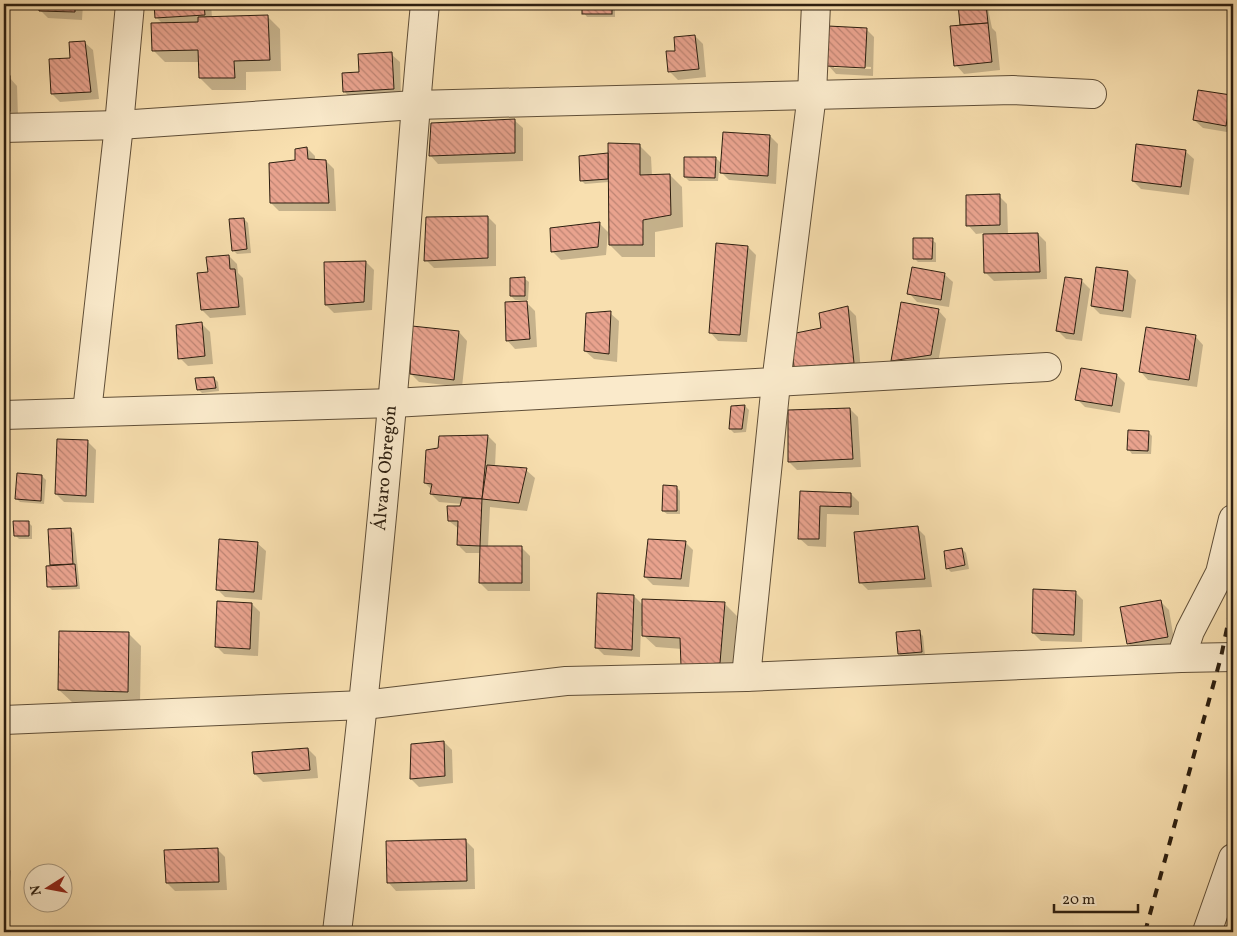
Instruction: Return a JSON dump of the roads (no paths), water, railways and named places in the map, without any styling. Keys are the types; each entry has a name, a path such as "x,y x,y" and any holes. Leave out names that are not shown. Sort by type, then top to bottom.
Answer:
{"street":[{"path":"87,412 119,125 130,4"},
{"name":"Álvaro Obregón","path":"337,932 364,705 392,404 415,105 426,4"},
{"path":"746,677 776,383 812,94 816,4"},
{"path":"4,128 119,125 415,105 1013,90 1092,94"},
{"path":"4,415 392,404 1047,367"},
{"path":"1181,658 1190,631 1227,575 1233,518"},
{"path":"4,720 45,720 364,705 566,681 746,677 1233,657"},
{"path":"1207,932 1233,858"}],"railway":[{"path":"1145,932 1221,657 1233,599"}]}
